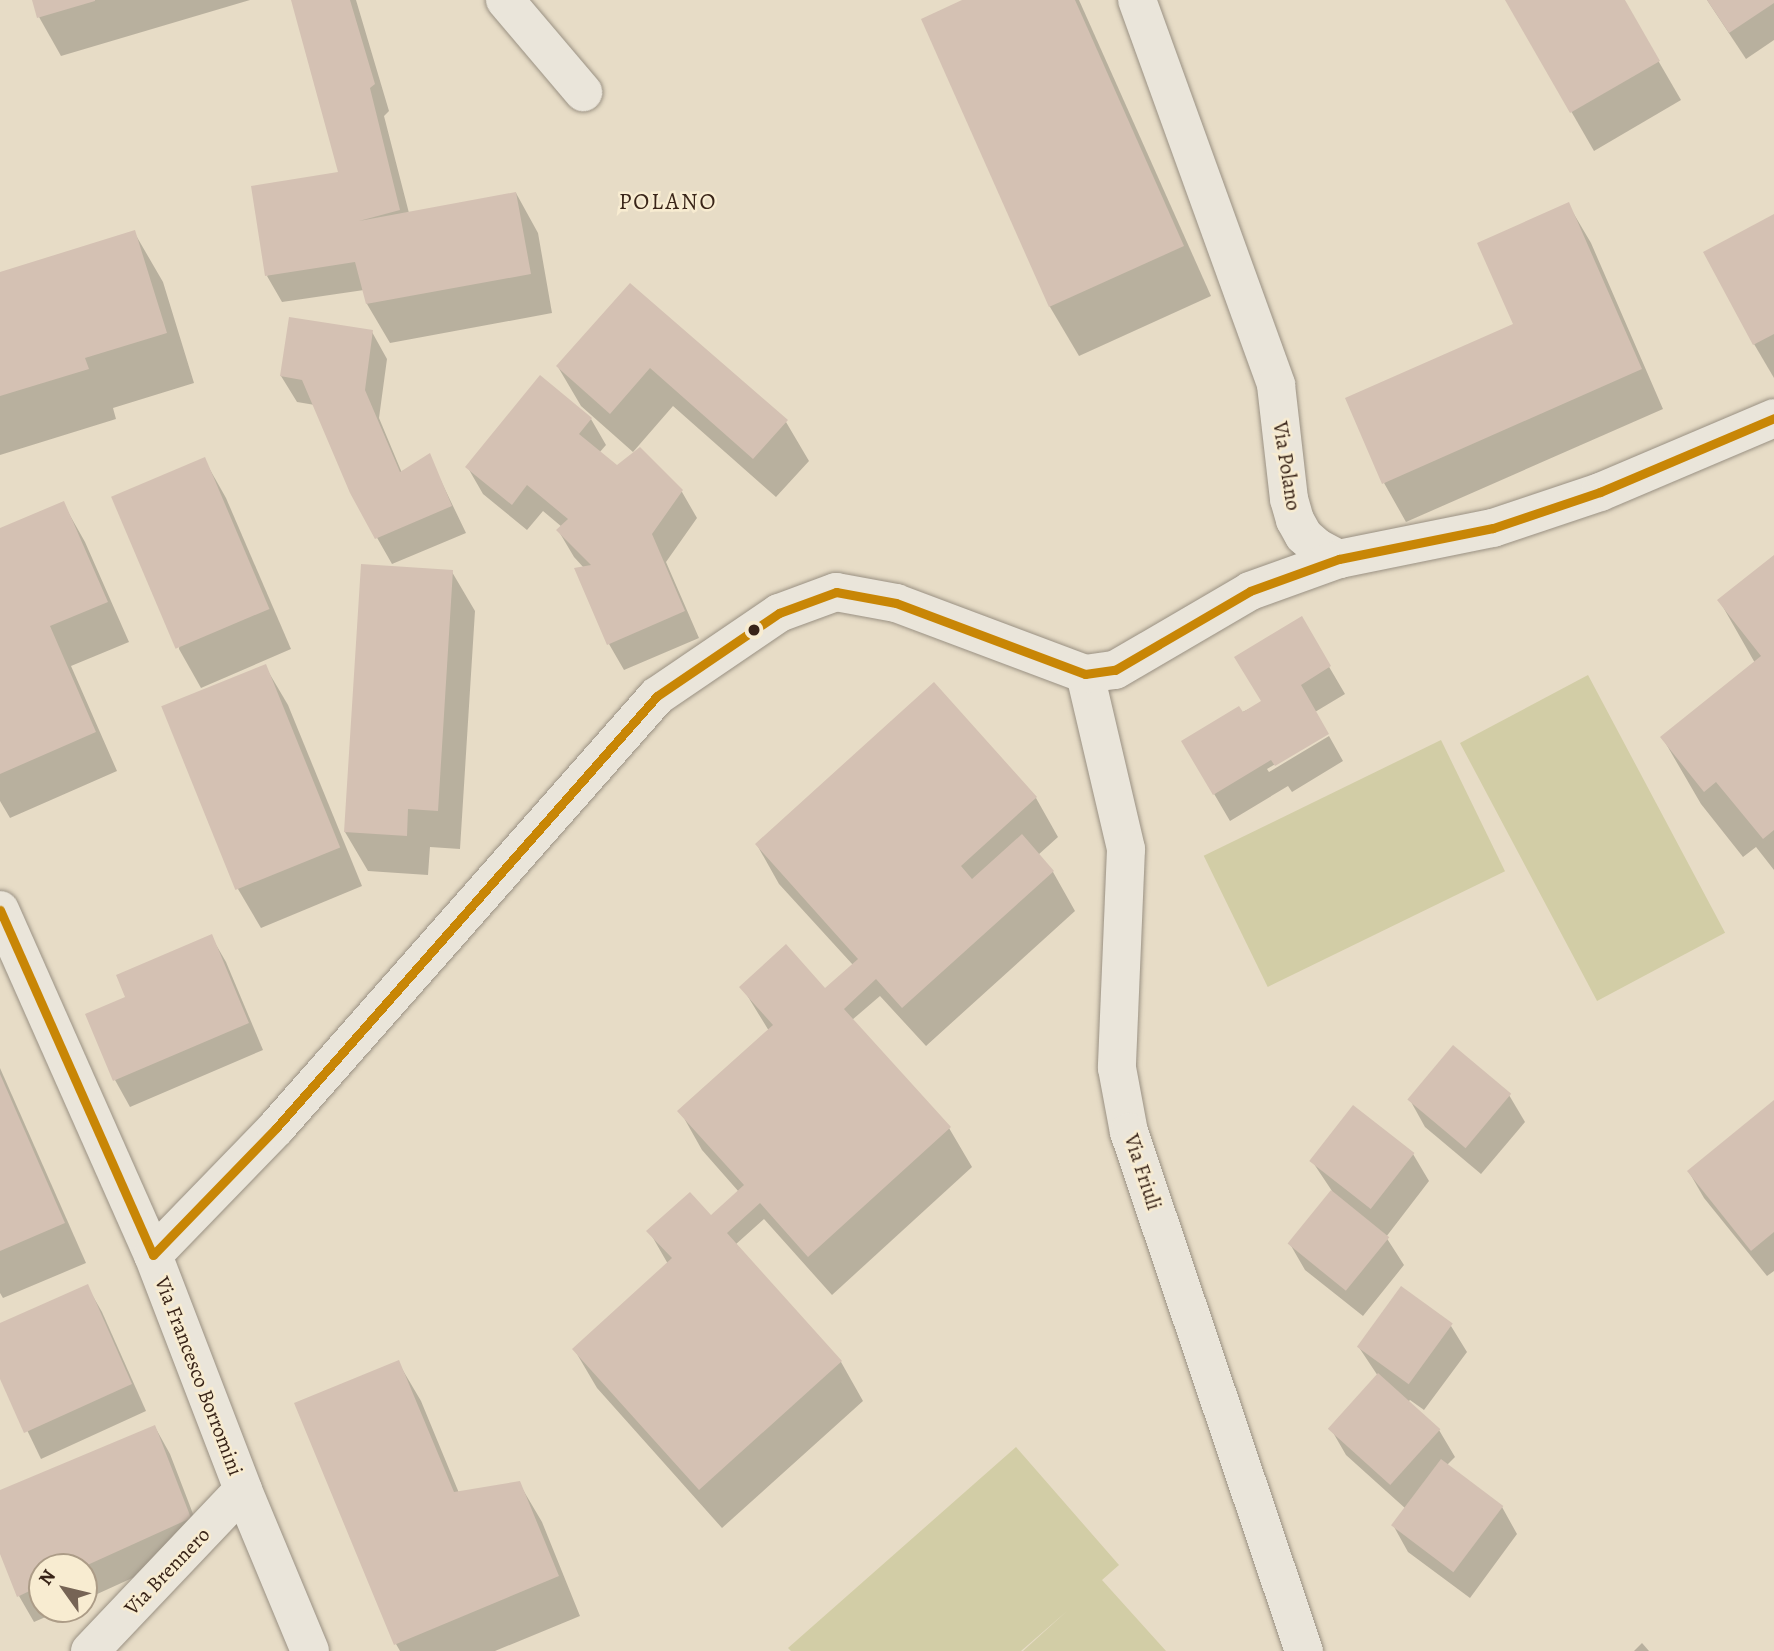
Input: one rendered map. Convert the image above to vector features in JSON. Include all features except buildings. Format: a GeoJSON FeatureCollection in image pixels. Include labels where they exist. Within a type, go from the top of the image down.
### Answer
{"type":"FeatureCollection","features":[{"type":"Feature","properties":{"kind":"street"},"geometry":{"type":"LineString","coordinates":[[505,0],[583,92]]}},
{"type":"Feature","properties":{"kind":"street","name":"Via Polano"},"geometry":{"type":"LineString","coordinates":[[1138,0],[1276,385],[1289,499],[1295,520],[1304,536],[1318,548],[1339,559]]}},
{"type":"Feature","properties":{"kind":"street"},"geometry":{"type":"LineString","coordinates":[[153,1255],[276,1128],[657,696],[779,613],[836,592],[896,603],[1085,674],[1115,670],[1250,591],[1339,559],[1493,528],[1600,492],[1774,418]]}},
{"type":"Feature","properties":{"kind":"street","name":"Via Friuli"},"geometry":{"type":"LineString","coordinates":[[1085,674],[1126,849],[1117,1068],[1129,1132],[1304,1651]]}},
{"type":"Feature","properties":{"kind":"street","name":"Via Francesco Borromini"},"geometry":{"type":"LineString","coordinates":[[0,910],[153,1255],[243,1490],[310,1651]]}},
{"type":"Feature","properties":{"kind":"street","name":"Via Brennero"},"geometry":{"type":"LineString","coordinates":[[90,1651],[243,1490]]}},
{"type":"Feature","properties":{"kind":"shaded area"},"geometry":{"type":"Polygon","coordinates":[[[1588,675],[1725,933],[1597,1001],[1460,743],[1588,675]]]}},
{"type":"Feature","properties":{"kind":"shaded area"},"geometry":{"type":"Polygon","coordinates":[[[1441,740],[1505,871],[1268,987],[1204,856],[1441,740]]]}},
{"type":"Feature","properties":{"kind":"shaded area"},"geometry":{"type":"Polygon","coordinates":[[[1016,1447],[1119,1565],[1102,1580],[1166,1651],[1023,1651],[1067,1611],[1021,1651],[791,1651],[788,1648],[1016,1447]]]}},
{"type":"Feature","properties":{"kind":"transit line"},"geometry":{"type":"LineString","coordinates":[[0,910],[153,1255],[276,1128],[657,696],[779,613],[836,592],[896,603],[1085,674],[1115,670],[1250,591],[1339,559],[1493,528],[1600,492],[1774,418]]}},
{"type":"Feature","properties":{"kind":"district","name":"POLANO"},"geometry":{"type":"Point","coordinates":[668,202]}}]}
